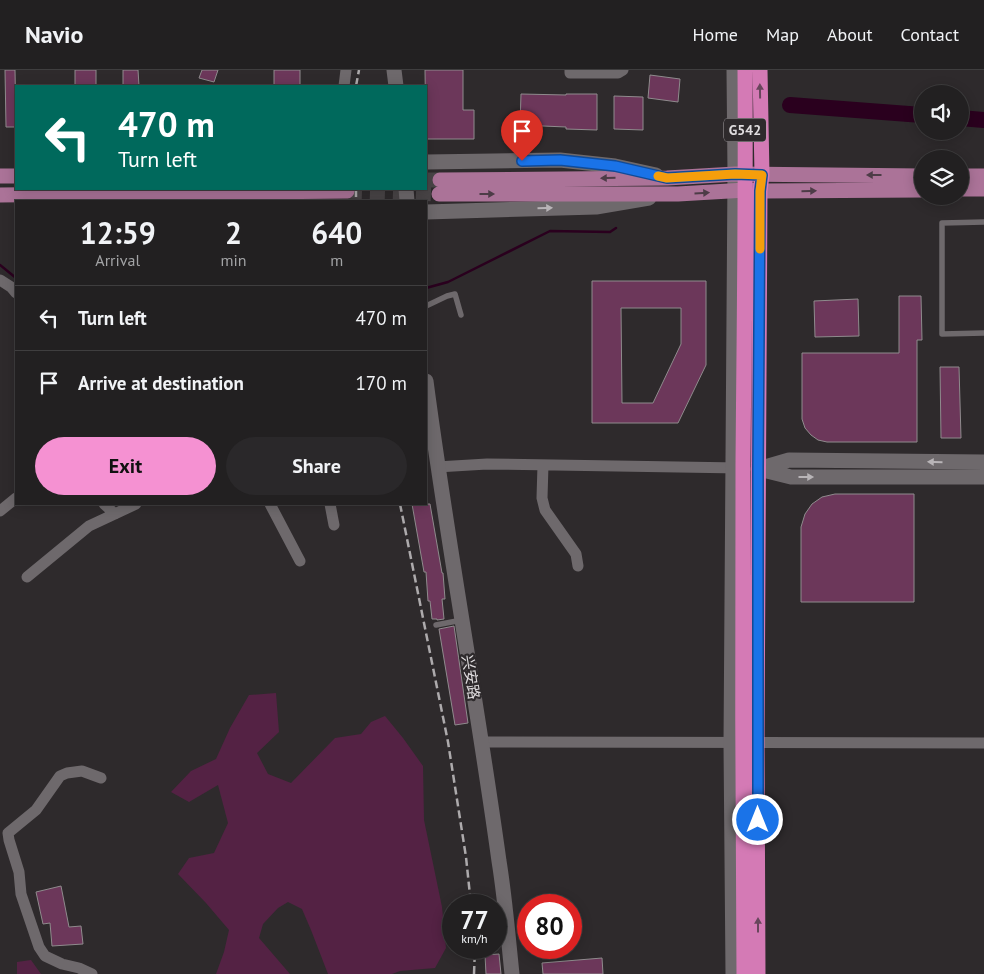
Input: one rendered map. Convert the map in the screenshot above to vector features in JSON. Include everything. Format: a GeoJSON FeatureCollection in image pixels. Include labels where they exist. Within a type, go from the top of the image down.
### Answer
{"type":"FeatureCollection","features":[{"type":"Feature","properties":{"kind":"highway","name":"G542"},"geometry":{"type":"LineString","coordinates":[[744,974],[747,191],[741,175],[745,70]]}},
{"type":"Feature","properties":{"kind":"highway","name":"G542"},"geometry":{"type":"LineString","coordinates":[[747,191],[762,175],[760,70]]}},
{"type":"Feature","properties":{"kind":"highway","name":"G542"},"geometry":{"type":"LineString","coordinates":[[744,743],[758,974]]}},
{"type":"Feature","properties":{"kind":"main road"},"geometry":{"type":"LineString","coordinates":[[914,176],[741,175],[439,187],[678,194],[747,191],[914,190]]}},
{"type":"Feature","properties":{"kind":"main road"},"geometry":{"type":"LineString","coordinates":[[0,176],[15,176]]}},
{"type":"Feature","properties":{"kind":"main road"},"geometry":{"type":"LineString","coordinates":[[969,176],[984,176]]}},
{"type":"Feature","properties":{"kind":"main road"},"geometry":{"type":"LineString","coordinates":[[969,189],[984,189]]}},
{"type":"Feature","properties":{"kind":"main road"},"geometry":{"type":"LineString","coordinates":[[0,196],[33,198],[342,194]]}},
{"type":"Feature","properties":{"kind":"street"},"geometry":{"type":"LineString","coordinates":[[344,85],[346,70]]}},
{"type":"Feature","properties":{"kind":"street"},"geometry":{"type":"LineString","coordinates":[[394,70],[396,85]]}},
{"type":"Feature","properties":{"kind":"street"},"geometry":{"type":"LineString","coordinates":[[570,70],[570,73],[618,73],[622,70]]}},
{"type":"Feature","properties":{"kind":"street"},"geometry":{"type":"LineString","coordinates":[[734,70],[741,175]]}},
{"type":"Feature","properties":{"kind":"street"},"geometry":{"type":"LineString","coordinates":[[427,162],[560,160],[615,166],[667,178]]}},
{"type":"Feature","properties":{"kind":"street"},"geometry":{"type":"LineString","coordinates":[[427,212],[596,207],[678,194]]}},
{"type":"Feature","properties":{"kind":"street"},"geometry":{"type":"LineString","coordinates":[[0,280],[15,292]]}},
{"type":"Feature","properties":{"kind":"street","name":"兴安路"},"geometry":{"type":"LineString","coordinates":[[427,389],[437,467],[500,863],[512,974]]}},
{"type":"Feature","properties":{"kind":"street"},"geometry":{"type":"LineString","coordinates":[[745,468],[789,460],[984,462]]}},
{"type":"Feature","properties":{"kind":"street"},"geometry":{"type":"LineString","coordinates":[[437,467],[487,464],[745,468],[791,477],[984,477]]}},
{"type":"Feature","properties":{"kind":"street"},"geometry":{"type":"LineString","coordinates":[[543,465],[542,498],[546,510],[576,554],[578,566]]}},
{"type":"Feature","properties":{"kind":"street"},"geometry":{"type":"LineString","coordinates":[[0,511],[15,499]]}},
{"type":"Feature","properties":{"kind":"street"},"geometry":{"type":"LineString","coordinates":[[105,505],[115,514]]}},
{"type":"Feature","properties":{"kind":"street"},"geometry":{"type":"LineString","coordinates":[[27,577],[89,526],[134,505]]}},
{"type":"Feature","properties":{"kind":"street"},"geometry":{"type":"LineString","coordinates":[[271,505],[300,560]]}},
{"type":"Feature","properties":{"kind":"street"},"geometry":{"type":"LineString","coordinates":[[330,505],[334,525]]}},
{"type":"Feature","properties":{"kind":"street"},"geometry":{"type":"LineString","coordinates":[[482,742],[984,743]]}},
{"type":"Feature","properties":{"kind":"street"},"geometry":{"type":"LineString","coordinates":[[733,974],[744,743]]}},
{"type":"Feature","properties":{"kind":"street"},"geometry":{"type":"LineString","coordinates":[[92,974],[45,956],[39,947],[21,894],[19,872],[8,833],[36,810],[60,776],[82,771],[101,778]]}},
{"type":"Feature","properties":{"kind":"lane"},"geometry":{"type":"LineString","coordinates":[[984,222],[942,223],[942,334],[984,332]]}},
{"type":"Feature","properties":{"kind":"lane"},"geometry":{"type":"LineString","coordinates":[[427,306],[455,294],[460,315]]}},
{"type":"Feature","properties":{"kind":"lane"},"geometry":{"type":"LineString","coordinates":[[436,625],[462,620]]}},
{"type":"Feature","properties":{"kind":"shaded area"},"geometry":{"type":"Polygon","coordinates":[[[276,693],[279,732],[257,753],[268,774],[291,783],[335,738],[361,734],[371,722],[385,716],[423,766],[424,820],[442,907],[442,955],[435,968],[400,971],[392,974],[328,974],[302,909],[288,902],[278,908],[263,924],[259,938],[290,974],[216,974],[229,930],[178,874],[189,858],[214,853],[228,823],[218,785],[189,802],[171,792],[191,771],[216,759],[230,728],[249,695],[276,693]]]}},
{"type":"Feature","properties":{"kind":"shaded area"},"geometry":{"type":"Polygon","coordinates":[[[31,960],[41,974],[17,974],[17,962],[31,960]]]}},
{"type":"Feature","properties":{"kind":"building"},"geometry":{"type":"Polygon","coordinates":[[[5,70],[15,70],[15,127],[6,127],[5,70]]]}},
{"type":"Feature","properties":{"kind":"building"},"geometry":{"type":"Polygon","coordinates":[[[75,70],[96,70],[96,85],[75,85],[75,70]]]}},
{"type":"Feature","properties":{"kind":"building"},"geometry":{"type":"Polygon","coordinates":[[[123,70],[138,70],[139,85],[123,85],[123,70]]]}},
{"type":"Feature","properties":{"kind":"building"},"geometry":{"type":"Polygon","coordinates":[[[202,70],[218,70],[214,82],[199,78],[202,70]]]}},
{"type":"Feature","properties":{"kind":"building"},"geometry":{"type":"Polygon","coordinates":[[[274,70],[300,70],[300,85],[274,85],[274,70]]]}},
{"type":"Feature","properties":{"kind":"building"},"geometry":{"type":"Polygon","coordinates":[[[425,70],[463,70],[463,110],[474,110],[474,139],[427,139],[427,85],[425,85],[425,70]]]}},
{"type":"Feature","properties":{"kind":"building"},"geometry":{"type":"Polygon","coordinates":[[[650,75],[680,79],[678,102],[648,98],[650,75]]]}},
{"type":"Feature","properties":{"kind":"building"},"geometry":{"type":"Polygon","coordinates":[[[521,94],[597,94],[597,130],[520,125],[521,94]]]}},
{"type":"Feature","properties":{"kind":"building"},"geometry":{"type":"Polygon","coordinates":[[[614,96],[643,97],[643,130],[614,129],[614,96]]]}},
{"type":"Feature","properties":{"kind":"building"},"geometry":{"type":"Polygon","coordinates":[[[592,281],[706,281],[706,365],[678,423],[592,423],[592,281]],[[621,308],[622,403],[653,403],[681,344],[681,308],[621,308]]]}},
{"type":"Feature","properties":{"kind":"building"},"geometry":{"type":"Polygon","coordinates":[[[899,296],[921,296],[922,340],[917,340],[917,442],[827,442],[818,440],[805,428],[802,419],[802,353],[899,353],[899,296]]]}},
{"type":"Feature","properties":{"kind":"building"},"geometry":{"type":"Polygon","coordinates":[[[858,299],[859,336],[815,337],[814,301],[858,299]]]}},
{"type":"Feature","properties":{"kind":"building"},"geometry":{"type":"Polygon","coordinates":[[[940,367],[959,367],[961,438],[941,438],[940,367]]]}},
{"type":"Feature","properties":{"kind":"building"},"geometry":{"type":"Polygon","coordinates":[[[835,494],[914,494],[914,602],[801,602],[801,527],[805,514],[812,504],[822,497],[835,494]]]}},
{"type":"Feature","properties":{"kind":"building"},"geometry":{"type":"Polygon","coordinates":[[[430,504],[443,573],[445,599],[442,599],[444,619],[432,619],[430,601],[428,601],[426,572],[424,572],[412,505],[430,504]]]}},
{"type":"Feature","properties":{"kind":"building"},"geometry":{"type":"Polygon","coordinates":[[[454,626],[468,723],[455,725],[439,629],[454,626]]]}},
{"type":"Feature","properties":{"kind":"building"},"geometry":{"type":"Polygon","coordinates":[[[61,886],[69,927],[81,926],[83,944],[52,946],[50,923],[43,924],[36,892],[61,886]]]}},
{"type":"Feature","properties":{"kind":"building"},"geometry":{"type":"Polygon","coordinates":[[[602,958],[603,974],[543,974],[542,963],[602,958]]]}},
{"type":"Feature","properties":{"kind":"building"},"geometry":{"type":"Polygon","coordinates":[[[485,959],[500,959],[501,974],[486,974],[485,959]]]}},
{"type":"Feature","properties":{"kind":"waterway"},"geometry":{"type":"LineString","coordinates":[[790,105],[914,114]]}},
{"type":"Feature","properties":{"kind":"waterway"},"geometry":{"type":"LineString","coordinates":[[969,119],[984,120]]}},
{"type":"Feature","properties":{"kind":"waterway"},"geometry":{"type":"LineString","coordinates":[[427,288],[448,282],[550,231],[610,232],[616,228]]}},
{"type":"Feature","properties":{"kind":"waterway"},"geometry":{"type":"LineString","coordinates":[[0,265],[15,277]]}},
{"type":"Feature","properties":{"kind":"tunnel"},"geometry":{"type":"LineString","coordinates":[[427,180],[440,180]]}},
{"type":"Feature","properties":{"kind":"tunnel"},"geometry":{"type":"LineString","coordinates":[[347,191],[439,194]]}},
{"type":"Feature","properties":{"kind":"railway"},"geometry":{"type":"LineString","coordinates":[[356,85],[359,70]]}},
{"type":"Feature","properties":{"kind":"railway"},"geometry":{"type":"LineString","coordinates":[[356,190],[356,200]]}},
{"type":"Feature","properties":{"kind":"railway"},"geometry":{"type":"LineString","coordinates":[[400,505],[448,742],[470,894]]}},
{"type":"Feature","properties":{"kind":"railway"},"geometry":{"type":"LineString","coordinates":[[474,974],[475,959]]}},
{"type":"Feature","properties":{"kind":"slow traffic"},"geometry":{"type":"LineString","coordinates":[[658,176],[667,178],[735,174],[762,175],[760,191],[760,249]]}},
{"type":"Feature","properties":{"kind":"route"},"geometry":{"type":"LineString","coordinates":[[522,161],[560,160],[615,166],[667,178],[735,174],[762,175],[760,191],[758,469],[758,820]]}}]}
